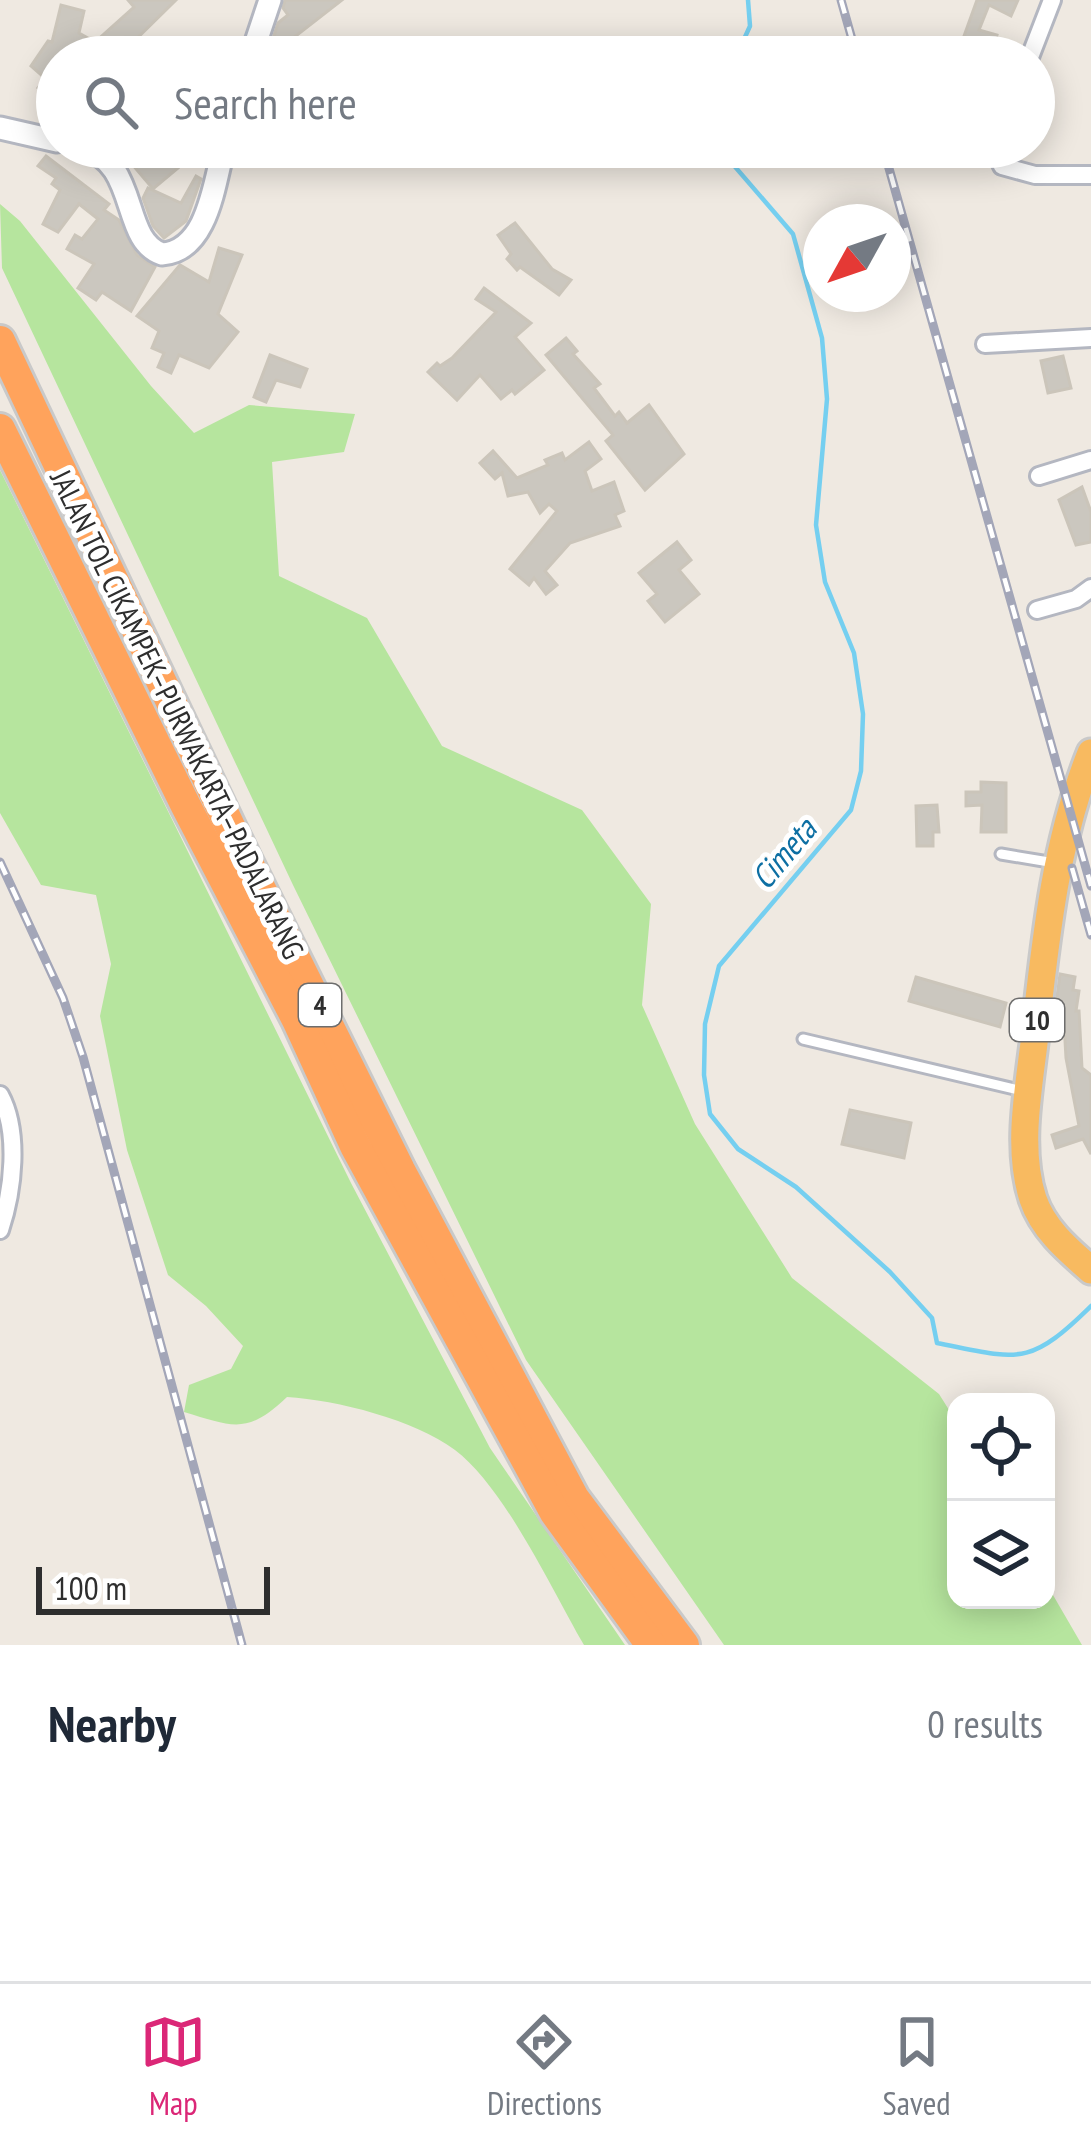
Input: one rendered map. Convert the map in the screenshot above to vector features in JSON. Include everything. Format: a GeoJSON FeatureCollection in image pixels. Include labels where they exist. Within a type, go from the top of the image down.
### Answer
{"type":"FeatureCollection","features":[{"type":"Feature","properties":{"kind":"highway","name":"JALAN TOL CIKAMPEK–PURWAKARTA–PADALARANG"},"geometry":{"type":"LineString","coordinates":[[0,341],[235,837],[400,1170],[574,1498],[684,1645]]}},
{"type":"Feature","properties":{"kind":"highway","name":"JALAN TOL CIKAMPEK–PURWAKARTA–PADALARANG"},"geometry":{"type":"LineString","coordinates":[[0,429],[297,1020],[355,1146],[555,1513],[651,1645]]}},
{"type":"Feature","properties":{"kind":"highway","name":"10"},"geometry":{"type":"LineString","coordinates":[[1091,753],[1058,864],[1025,1145],[1034,1205],[1059,1242],[1091,1269]]}},
{"type":"Feature","properties":{"kind":"street"},"geometry":{"type":"LineString","coordinates":[[258,36],[271,0]]}},
{"type":"Feature","properties":{"kind":"street"},"geometry":{"type":"LineString","coordinates":[[1038,36],[1052,0]]}},
{"type":"Feature","properties":{"kind":"street"},"geometry":{"type":"LineString","coordinates":[[113,168],[148,245],[153,251],[170,254],[192,241],[218,168]]}},
{"type":"Feature","properties":{"kind":"street"},"geometry":{"type":"LineString","coordinates":[[1009,168],[1035,175],[1091,175]]}},
{"type":"Feature","properties":{"kind":"street"},"geometry":{"type":"LineString","coordinates":[[985,344],[1091,338]]}},
{"type":"Feature","properties":{"kind":"street"},"geometry":{"type":"LineString","coordinates":[[1039,476],[1091,460]]}},
{"type":"Feature","properties":{"kind":"street"},"geometry":{"type":"LineString","coordinates":[[1037,610],[1076,599],[1091,588]]}},
{"type":"Feature","properties":{"kind":"street"},"geometry":{"type":"LineString","coordinates":[[0,1095],[11,1136],[10,1185],[0,1230]]}},
{"type":"Feature","properties":{"kind":"lane"},"geometry":{"type":"LineString","coordinates":[[1001,854],[1058,864]]}},
{"type":"Feature","properties":{"kind":"lane"},"geometry":{"type":"LineString","coordinates":[[803,1039],[1029,1092]]}},
{"type":"Feature","properties":{"kind":"green space"},"geometry":{"type":"Polygon","coordinates":[[[0,204],[20,221],[194,433],[249,405],[355,414],[344,452],[272,462],[279,576],[367,618],[442,746],[582,810],[651,904],[642,1005],[695,1124],[792,1278],[939,1394],[947,1407],[947,1609],[1055,1609],[1055,1598],[1082,1645],[724,1645],[526,1360],[293,885],[2,268],[0,204]]]}},
{"type":"Feature","properties":{"kind":"green space"},"geometry":{"type":"Polygon","coordinates":[[[0,470],[351,1183],[490,1448],[625,1645],[584,1645],[492,1489],[474,1467],[438,1439],[375,1413],[307,1399],[287,1397],[261,1417],[239,1424],[184,1412],[189,1385],[231,1369],[243,1346],[206,1306],[168,1275],[127,1150],[100,1016],[111,964],[96,895],[41,885],[0,813],[0,470]]]}},
{"type":"Feature","properties":{"kind":"building"},"geometry":{"type":"Polygon","coordinates":[[[128,0],[176,0],[139,36],[102,36],[134,7],[128,0]]]}},
{"type":"Feature","properties":{"kind":"building"},"geometry":{"type":"Polygon","coordinates":[[[285,0],[342,0],[296,36],[274,36],[278,23],[288,15],[285,0]]]}},
{"type":"Feature","properties":{"kind":"building"},"geometry":{"type":"Polygon","coordinates":[[[977,0],[1018,0],[1011,16],[989,5],[979,30],[997,36],[964,36],[977,0]]]}},
{"type":"Feature","properties":{"kind":"building"},"geometry":{"type":"Polygon","coordinates":[[[61,5],[84,11],[79,33],[84,36],[53,36],[61,5]]]}},
{"type":"Feature","properties":{"kind":"building"},"geometry":{"type":"Polygon","coordinates":[[[41,168],[62,168],[109,204],[104,210],[119,220],[137,255],[155,267],[131,311],[102,292],[96,300],[78,288],[94,264],[67,249],[75,235],[82,239],[98,219],[79,204],[58,232],[43,224],[60,190],[52,184],[56,178],[41,168]]]}},
{"type":"Feature","properties":{"kind":"building"},"geometry":{"type":"Polygon","coordinates":[[[135,168],[178,168],[153,189],[135,168]]]}},
{"type":"Feature","properties":{"kind":"building"},"geometry":{"type":"Polygon","coordinates":[[[196,176],[201,179],[186,221],[164,238],[153,226],[143,198],[148,188],[181,203],[196,176]]]}},
{"type":"Feature","properties":{"kind":"building"},"geometry":{"type":"Polygon","coordinates":[[[515,223],[552,269],[571,280],[559,295],[507,259],[511,254],[498,235],[515,223]]]}},
{"type":"Feature","properties":{"kind":"building"},"geometry":{"type":"Polygon","coordinates":[[[219,248],[242,255],[218,314],[238,332],[209,368],[179,355],[171,373],[158,367],[164,353],[152,348],[159,331],[137,316],[180,265],[209,282],[219,248]]]}},
{"type":"Feature","properties":{"kind":"building"},"geometry":{"type":"Polygon","coordinates":[[[484,288],[531,323],[515,337],[544,370],[515,394],[512,390],[501,399],[480,375],[457,400],[428,372],[452,358],[496,312],[476,299],[484,288]]]}},
{"type":"Feature","properties":{"kind":"building"},"geometry":{"type":"Polygon","coordinates":[[[566,338],[577,351],[573,354],[600,384],[594,388],[615,416],[619,412],[627,423],[649,405],[684,454],[645,490],[606,441],[613,435],[546,355],[566,338]]]}},
{"type":"Feature","properties":{"kind":"building"},"geometry":{"type":"Polygon","coordinates":[[[270,355],[307,369],[300,387],[276,380],[266,402],[254,397],[270,355]]]}},
{"type":"Feature","properties":{"kind":"building"},"geometry":{"type":"Polygon","coordinates":[[[1063,356],[1071,388],[1048,393],[1041,361],[1063,356]]]}},
{"type":"Feature","properties":{"kind":"building"},"geometry":{"type":"Polygon","coordinates":[[[589,442],[601,459],[585,471],[592,491],[614,482],[624,511],[615,515],[620,526],[570,543],[545,571],[557,585],[546,594],[534,578],[529,585],[510,569],[557,511],[549,504],[540,513],[528,492],[508,496],[502,473],[495,479],[480,463],[493,451],[517,478],[548,465],[545,460],[562,453],[565,460],[589,442]]]}},
{"type":"Feature","properties":{"kind":"building"},"geometry":{"type":"Polygon","coordinates":[[[1082,487],[1091,512],[1091,542],[1076,545],[1059,500],[1082,487]]]}},
{"type":"Feature","properties":{"kind":"building"},"geometry":{"type":"Polygon","coordinates":[[[677,542],[691,560],[679,570],[699,594],[665,622],[648,601],[657,594],[639,573],[677,542]]]}},
{"type":"Feature","properties":{"kind":"building"},"geometry":{"type":"Polygon","coordinates":[[[981,782],[1006,783],[1006,832],[981,832],[982,805],[966,806],[966,792],[981,792],[981,782]]]}},
{"type":"Feature","properties":{"kind":"building"},"geometry":{"type":"Polygon","coordinates":[[[937,805],[939,832],[933,832],[933,846],[917,846],[916,806],[937,805]]]}},
{"type":"Feature","properties":{"kind":"building"},"geometry":{"type":"Polygon","coordinates":[[[1060,974],[1075,977],[1073,990],[1079,991],[1076,1011],[1082,1068],[1091,1075],[1091,1154],[1083,1139],[1056,1148],[1052,1135],[1079,1126],[1066,1058],[1063,1005],[1056,1004],[1060,974]]]}},
{"type":"Feature","properties":{"kind":"building"},"geometry":{"type":"Polygon","coordinates":[[[916,977],[1006,1003],[1000,1027],[909,1001],[916,977]]]}},
{"type":"Feature","properties":{"kind":"building"},"geometry":{"type":"Polygon","coordinates":[[[850,1110],[911,1123],[904,1158],[842,1144],[850,1110]]]}},
{"type":"Feature","properties":{"kind":"waterway","name":"Cimeta"},"geometry":{"type":"LineString","coordinates":[[745,36],[750,26],[748,0]]}},
{"type":"Feature","properties":{"kind":"waterway","name":"Cimeta"},"geometry":{"type":"LineString","coordinates":[[736,168],[793,234],[822,338],[827,399],[816,525],[825,582],[854,653],[863,714],[861,771],[851,810],[719,966],[705,1024],[704,1075],[710,1114],[738,1149],[796,1187],[890,1272],[932,1318],[937,1343],[1021,1354],[1052,1340],[1091,1306]]}},
{"type":"Feature","properties":{"kind":"railway"},"geometry":{"type":"LineString","coordinates":[[841,0],[851,36]]}},
{"type":"Feature","properties":{"kind":"railway"},"geometry":{"type":"LineString","coordinates":[[889,168],[1091,886]]}},
{"type":"Feature","properties":{"kind":"railway"},"geometry":{"type":"LineString","coordinates":[[0,862],[63,998],[83,1057],[242,1645]]}},
{"type":"Feature","properties":{"kind":"railway"},"geometry":{"type":"LineString","coordinates":[[1072,868],[1091,935]]}}]}
